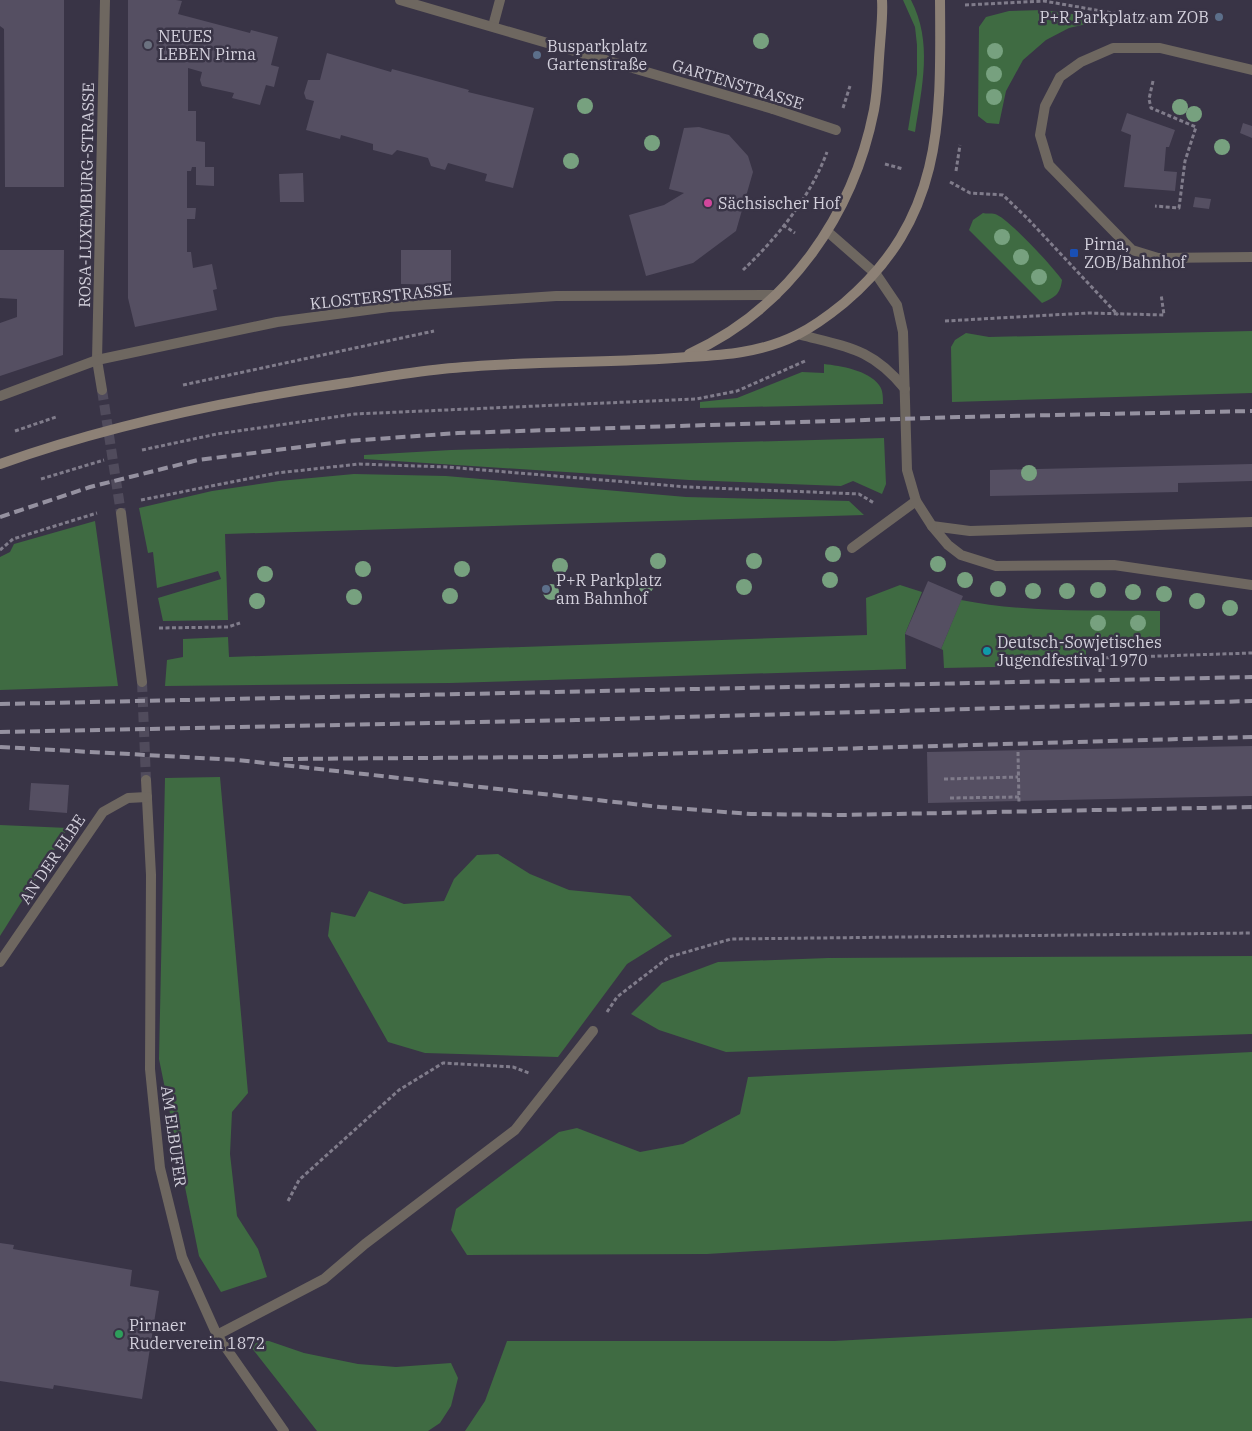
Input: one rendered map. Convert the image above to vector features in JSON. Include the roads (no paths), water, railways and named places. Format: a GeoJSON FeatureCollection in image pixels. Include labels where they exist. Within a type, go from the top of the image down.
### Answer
{"type":"FeatureCollection","features":[{"type":"Feature","properties":{"kind":"main road"},"geometry":{"type":"LineString","coordinates":[[681,358],[715,342],[749,319],[801,270],[828,232],[843,201],[867,139],[877,90],[882,0]]}},
{"type":"Feature","properties":{"kind":"main road"},"geometry":{"type":"LineString","coordinates":[[0,464],[81,438],[188,410],[311,388],[440,369],[505,364],[628,362],[741,353],[766,348],[801,335],[823,320],[876,274],[906,228],[927,176],[932,157],[941,83],[940,3]]}},
{"type":"Feature","properties":{"kind":"street","name":"ROSA-LUXEMBURG-STRASSE"},"geometry":{"type":"LineString","coordinates":[[102,390],[97,360],[105,0]]}},
{"type":"Feature","properties":{"kind":"street","name":"GARTENSTRASSE"},"geometry":{"type":"LineString","coordinates":[[400,0],[773,109],[836,130]]}},
{"type":"Feature","properties":{"kind":"street"},"geometry":{"type":"LineString","coordinates":[[493,26],[500,0]]}},
{"type":"Feature","properties":{"kind":"street"},"geometry":{"type":"LineString","coordinates":[[1252,70],[1160,48],[1113,48],[1081,62],[1060,77],[1045,106],[1040,135],[1049,164],[1132,250],[1158,258],[1252,257]]}},
{"type":"Feature","properties":{"kind":"street"},"geometry":{"type":"LineString","coordinates":[[828,232],[876,274],[897,304],[903,332],[907,470],[916,501],[948,546],[961,555],[996,566],[1114,565],[1252,585]]}},
{"type":"Feature","properties":{"kind":"street","name":"KLOSTERSTRASSE"},"geometry":{"type":"LineString","coordinates":[[0,396],[97,360],[277,322],[389,307],[556,296],[776,295]]}},
{"type":"Feature","properties":{"kind":"street"},"geometry":{"type":"LineString","coordinates":[[801,335],[859,350],[882,365],[905,389]]}},
{"type":"Feature","properties":{"kind":"street"},"geometry":{"type":"LineString","coordinates":[[852,548],[916,501]]}},
{"type":"Feature","properties":{"kind":"street"},"geometry":{"type":"LineString","coordinates":[[121,513],[142,682]]}},
{"type":"Feature","properties":{"kind":"street"},"geometry":{"type":"LineString","coordinates":[[932,526],[978,531],[1252,522]]}},
{"type":"Feature","properties":{"kind":"street"},"geometry":{"type":"LineString","coordinates":[[146,780],[147,797]]}},
{"type":"Feature","properties":{"kind":"street","name":"AM ELBUFER"},"geometry":{"type":"LineString","coordinates":[[147,797],[151,875],[150,1069],[160,1168],[182,1257],[217,1335],[284,1431]]}},
{"type":"Feature","properties":{"kind":"street","name":"AN DER ELBE"},"geometry":{"type":"LineString","coordinates":[[0,962],[102,812],[128,798],[147,797]]}},
{"type":"Feature","properties":{"kind":"street"},"geometry":{"type":"LineString","coordinates":[[217,1335],[324,1280],[365,1244],[515,1130],[593,1031]]}},
{"type":"Feature","properties":{"kind":"tunnel"},"geometry":{"type":"LineString","coordinates":[[102,390],[121,513]]}},
{"type":"Feature","properties":{"kind":"tunnel"},"geometry":{"type":"LineString","coordinates":[[142,682],[146,780]]}},
{"type":"Feature","properties":{"kind":"railway"},"geometry":{"type":"LineString","coordinates":[[0,517],[90,487],[198,460],[348,441],[458,433],[959,417],[1252,411]]}},
{"type":"Feature","properties":{"kind":"railway"},"geometry":{"type":"LineString","coordinates":[[0,704],[1252,677]]}},
{"type":"Feature","properties":{"kind":"railway"},"geometry":{"type":"LineString","coordinates":[[0,732],[576,720],[1252,701]]}},
{"type":"Feature","properties":{"kind":"railway"},"geometry":{"type":"LineString","coordinates":[[283,759],[552,757],[1252,737]]}},
{"type":"Feature","properties":{"kind":"railway"},"geometry":{"type":"LineString","coordinates":[[0,747],[238,760],[660,807],[751,814],[841,815],[1252,807]]}},
{"type":"Feature","properties":{"kind":"place","name":"P+R Parkplatz am ZOB"},"geometry":{"type":"Point","coordinates":[1219,17]}},
{"type":"Feature","properties":{"kind":"place","name":"NEUES LEBEN Pirna"},"geometry":{"type":"Point","coordinates":[148,45]}},
{"type":"Feature","properties":{"kind":"place","name":"Busparkplatz Gartenstraße"},"geometry":{"type":"Point","coordinates":[537,55]}},
{"type":"Feature","properties":{"kind":"place","name":"Sächsischer Hof"},"geometry":{"type":"Point","coordinates":[708,203]}},
{"type":"Feature","properties":{"kind":"place","name":"Pirna, ZOB/Bahnhof"},"geometry":{"type":"Point","coordinates":[1074,253]}},
{"type":"Feature","properties":{"kind":"place","name":"P+R Parkplatz am Bahnhof"},"geometry":{"type":"Point","coordinates":[546,589]}},
{"type":"Feature","properties":{"kind":"place","name":"Deutsch-Sowjetisches Jugendfestival 1970"},"geometry":{"type":"Point","coordinates":[987,651]}},
{"type":"Feature","properties":{"kind":"place","name":"Pirnaer Ruderverein 1872"},"geometry":{"type":"Point","coordinates":[119,1334]}}]}
